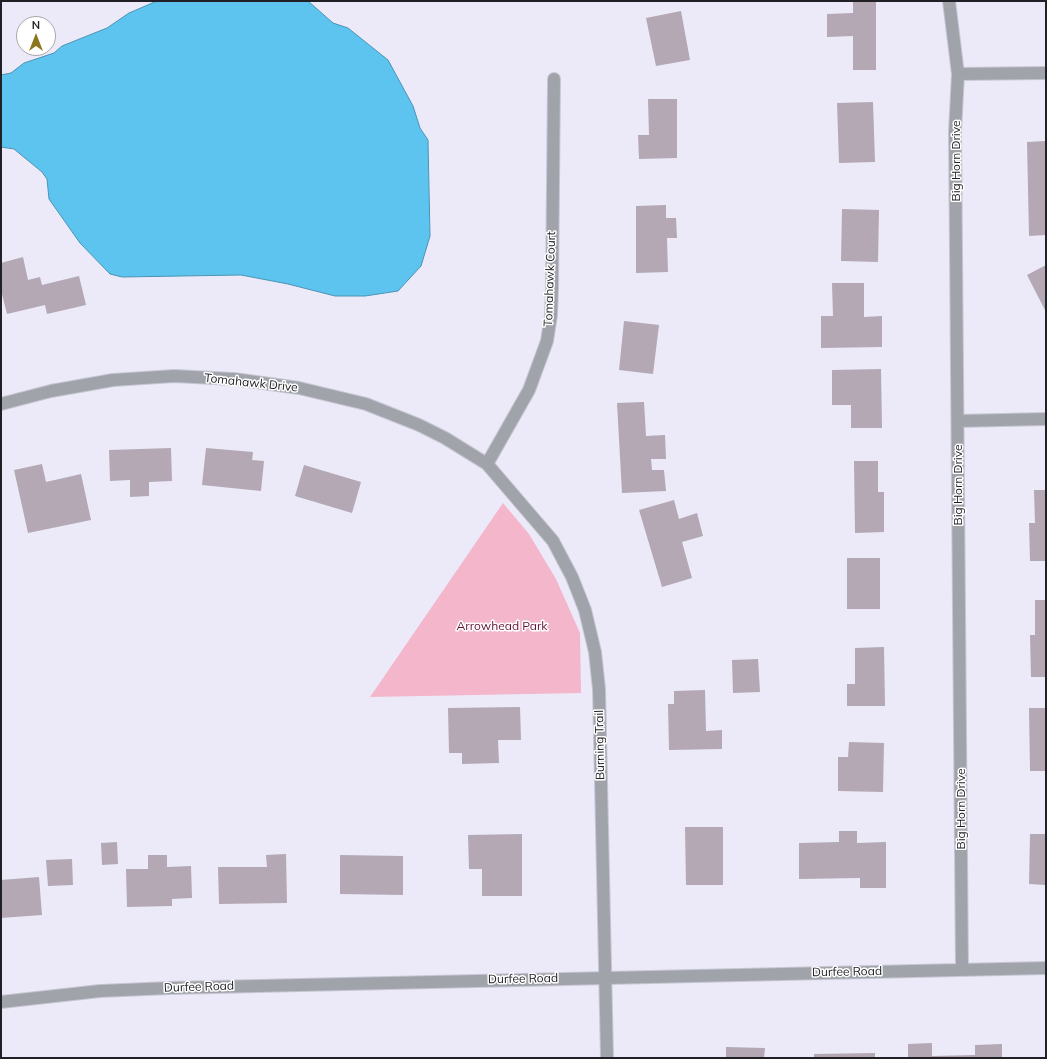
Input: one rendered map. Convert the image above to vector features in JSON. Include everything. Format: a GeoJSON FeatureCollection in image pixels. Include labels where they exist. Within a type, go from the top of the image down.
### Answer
{"type":"FeatureCollection","features":[{"type":"Feature","properties":{"kind":"street","name":"Big Horn Drive"},"geometry":{"type":"LineString","coordinates":[[949,1],[958,74],[955,131],[962,970]]}},
{"type":"Feature","properties":{"kind":"street"},"geometry":{"type":"LineString","coordinates":[[958,74],[1046,73]]}},
{"type":"Feature","properties":{"kind":"street","name":"Tomahawk Court"},"geometry":{"type":"LineString","coordinates":[[487,464],[529,390],[547,341],[551,315],[552,289],[554,79]]}},
{"type":"Feature","properties":{"kind":"street","name":"Tomahawk Drive"},"geometry":{"type":"LineString","coordinates":[[1,404],[51,391],[113,380],[174,376],[234,378],[299,388],[366,404],[419,425],[446,438],[487,464]]}},
{"type":"Feature","properties":{"kind":"street"},"geometry":{"type":"LineString","coordinates":[[958,421],[1046,419]]}},
{"type":"Feature","properties":{"kind":"street","name":"Burning Trail"},"geometry":{"type":"LineString","coordinates":[[487,464],[553,541],[572,577],[582,603],[595,652],[599,689],[607,1058]]}},
{"type":"Feature","properties":{"kind":"street","name":"Durfee Road"},"geometry":{"type":"LineString","coordinates":[[1,1002],[92,992],[170,988],[1046,968]]}},
{"type":"Feature","properties":{"kind":"green space","name":"Arrowhead Park"},"geometry":{"type":"Polygon","coordinates":[[[503,503],[529,534],[556,579],[580,633],[581,693],[370,697],[503,503]]]}},
{"type":"Feature","properties":{"kind":"water"},"geometry":{"type":"Polygon","coordinates":[[[157,1],[308,1],[333,23],[348,28],[388,60],[413,106],[420,128],[428,140],[430,236],[421,266],[398,291],[365,296],[335,296],[288,284],[241,275],[122,277],[110,274],[80,243],[49,199],[47,179],[42,172],[14,149],[1,147],[1,75],[11,73],[24,63],[45,56],[56,56],[56,51],[62,46],[107,28],[129,13],[157,1]]]}},
{"type":"Feature","properties":{"kind":"building"},"geometry":{"type":"Polygon","coordinates":[[[853,2],[876,2],[876,70],[853,70],[853,36],[827,37],[827,14],[853,13],[853,2]]]}},
{"type":"Feature","properties":{"kind":"building"},"geometry":{"type":"Polygon","coordinates":[[[681,11],[690,60],[656,66],[646,18],[681,11]]]}},
{"type":"Feature","properties":{"kind":"building"},"geometry":{"type":"Polygon","coordinates":[[[648,99],[677,99],[677,158],[639,159],[638,135],[649,135],[648,99]]]}},
{"type":"Feature","properties":{"kind":"building"},"geometry":{"type":"Polygon","coordinates":[[[873,102],[875,162],[839,163],[837,103],[873,102]]]}},
{"type":"Feature","properties":{"kind":"building"},"geometry":{"type":"Polygon","coordinates":[[[1046,141],[1046,235],[1029,236],[1027,142],[1046,141]]]}},
{"type":"Feature","properties":{"kind":"building"},"geometry":{"type":"Polygon","coordinates":[[[666,205],[666,218],[676,218],[677,238],[667,238],[668,272],[636,273],[636,206],[666,205]]]}},
{"type":"Feature","properties":{"kind":"building"},"geometry":{"type":"Polygon","coordinates":[[[842,209],[879,210],[878,262],[841,261],[842,209]]]}},
{"type":"Feature","properties":{"kind":"building"},"geometry":{"type":"Polygon","coordinates":[[[23,257],[28,280],[40,277],[42,285],[79,276],[86,305],[47,314],[45,305],[7,314],[1,290],[1,263],[23,257]]]}},
{"type":"Feature","properties":{"kind":"building"},"geometry":{"type":"Polygon","coordinates":[[[1046,265],[1046,312],[1027,275],[1046,265]]]}},
{"type":"Feature","properties":{"kind":"building"},"geometry":{"type":"Polygon","coordinates":[[[832,283],[864,283],[864,317],[882,316],[882,347],[821,348],[821,316],[833,316],[832,283]]]}},
{"type":"Feature","properties":{"kind":"building"},"geometry":{"type":"Polygon","coordinates":[[[624,321],[659,325],[653,374],[619,370],[624,321]]]}},
{"type":"Feature","properties":{"kind":"building"},"geometry":{"type":"Polygon","coordinates":[[[881,369],[882,428],[851,428],[851,405],[832,405],[832,370],[881,369]]]}},
{"type":"Feature","properties":{"kind":"building"},"geometry":{"type":"Polygon","coordinates":[[[644,402],[646,436],[665,435],[666,459],[651,459],[652,470],[664,470],[666,491],[622,493],[617,403],[644,402]]]}},
{"type":"Feature","properties":{"kind":"building"},"geometry":{"type":"Polygon","coordinates":[[[171,448],[172,481],[149,482],[149,496],[130,497],[130,480],[110,481],[109,450],[171,448]]]}},
{"type":"Feature","properties":{"kind":"building"},"geometry":{"type":"Polygon","coordinates":[[[206,448],[253,452],[252,460],[264,461],[261,491],[202,485],[206,448]]]}},
{"type":"Feature","properties":{"kind":"building"},"geometry":{"type":"Polygon","coordinates":[[[854,461],[878,461],[878,492],[884,492],[884,532],[855,533],[854,461]]]}},
{"type":"Feature","properties":{"kind":"building"},"geometry":{"type":"Polygon","coordinates":[[[42,464],[46,482],[81,474],[91,520],[28,533],[14,470],[42,464]]]}},
{"type":"Feature","properties":{"kind":"building"},"geometry":{"type":"Polygon","coordinates":[[[304,465],[361,482],[352,513],[295,496],[304,465]]]}},
{"type":"Feature","properties":{"kind":"building"},"geometry":{"type":"Polygon","coordinates":[[[1034,490],[1046,490],[1046,561],[1030,561],[1029,523],[1035,523],[1034,490]]]}},
{"type":"Feature","properties":{"kind":"building"},"geometry":{"type":"Polygon","coordinates":[[[674,500],[679,519],[697,513],[703,536],[682,542],[692,578],[662,587],[639,510],[674,500]]]}},
{"type":"Feature","properties":{"kind":"building"},"geometry":{"type":"Polygon","coordinates":[[[847,558],[880,558],[880,609],[847,609],[847,558]]]}},
{"type":"Feature","properties":{"kind":"building"},"geometry":{"type":"Polygon","coordinates":[[[1035,600],[1046,600],[1046,677],[1031,677],[1030,635],[1035,635],[1035,600]]]}},
{"type":"Feature","properties":{"kind":"building"},"geometry":{"type":"Polygon","coordinates":[[[884,647],[885,706],[847,706],[847,684],[855,684],[855,648],[884,647]]]}},
{"type":"Feature","properties":{"kind":"building"},"geometry":{"type":"Polygon","coordinates":[[[758,659],[760,692],[733,693],[732,660],[758,659]]]}},
{"type":"Feature","properties":{"kind":"building"},"geometry":{"type":"Polygon","coordinates":[[[705,690],[706,731],[722,730],[722,749],[669,750],[668,704],[674,704],[674,691],[705,690]]]}},
{"type":"Feature","properties":{"kind":"building"},"geometry":{"type":"Polygon","coordinates":[[[520,707],[521,740],[498,740],[499,763],[462,764],[462,753],[449,753],[448,708],[520,707]]]}},
{"type":"Feature","properties":{"kind":"building"},"geometry":{"type":"Polygon","coordinates":[[[1029,708],[1046,708],[1046,771],[1030,771],[1029,708]]]}},
{"type":"Feature","properties":{"kind":"building"},"geometry":{"type":"Polygon","coordinates":[[[849,742],[884,743],[883,792],[838,791],[838,757],[848,757],[849,742]]]}},
{"type":"Feature","properties":{"kind":"building"},"geometry":{"type":"Polygon","coordinates":[[[685,827],[723,827],[723,885],[686,885],[685,827]]]}},
{"type":"Feature","properties":{"kind":"building"},"geometry":{"type":"Polygon","coordinates":[[[839,831],[857,831],[857,843],[886,842],[886,888],[860,888],[860,878],[799,879],[799,843],[839,842],[839,831]]]}},
{"type":"Feature","properties":{"kind":"building"},"geometry":{"type":"Polygon","coordinates":[[[522,834],[522,896],[482,896],[482,869],[469,869],[468,835],[522,834]]]}},
{"type":"Feature","properties":{"kind":"building"},"geometry":{"type":"Polygon","coordinates":[[[1030,834],[1046,834],[1046,885],[1029,884],[1030,834]]]}},
{"type":"Feature","properties":{"kind":"building"},"geometry":{"type":"Polygon","coordinates":[[[117,842],[118,864],[102,865],[101,843],[117,842]]]}},
{"type":"Feature","properties":{"kind":"building"},"geometry":{"type":"Polygon","coordinates":[[[286,854],[287,903],[219,904],[218,867],[267,867],[266,855],[286,854]]]}},
{"type":"Feature","properties":{"kind":"building"},"geometry":{"type":"Polygon","coordinates":[[[148,855],[167,855],[167,867],[191,866],[192,898],[172,899],[172,906],[127,907],[126,869],[148,869],[148,855]]]}},
{"type":"Feature","properties":{"kind":"building"},"geometry":{"type":"Polygon","coordinates":[[[340,855],[403,856],[403,895],[340,894],[340,855]]]}},
{"type":"Feature","properties":{"kind":"building"},"geometry":{"type":"Polygon","coordinates":[[[72,859],[73,885],[48,886],[46,860],[72,859]]]}},
{"type":"Feature","properties":{"kind":"building"},"geometry":{"type":"Polygon","coordinates":[[[39,877],[42,915],[1,918],[1,880],[39,877]]]}},
{"type":"Feature","properties":{"kind":"building"},"geometry":{"type":"Polygon","coordinates":[[[932,1043],[932,1056],[975,1055],[975,1045],[1002,1044],[1002,1058],[908,1058],[908,1044],[932,1043]]]}},
{"type":"Feature","properties":{"kind":"building"},"geometry":{"type":"Polygon","coordinates":[[[726,1047],[765,1048],[764,1058],[726,1058],[726,1047]]]}},
{"type":"Feature","properties":{"kind":"building"},"geometry":{"type":"Polygon","coordinates":[[[875,1053],[875,1058],[814,1058],[814,1054],[875,1053]]]}}]}
